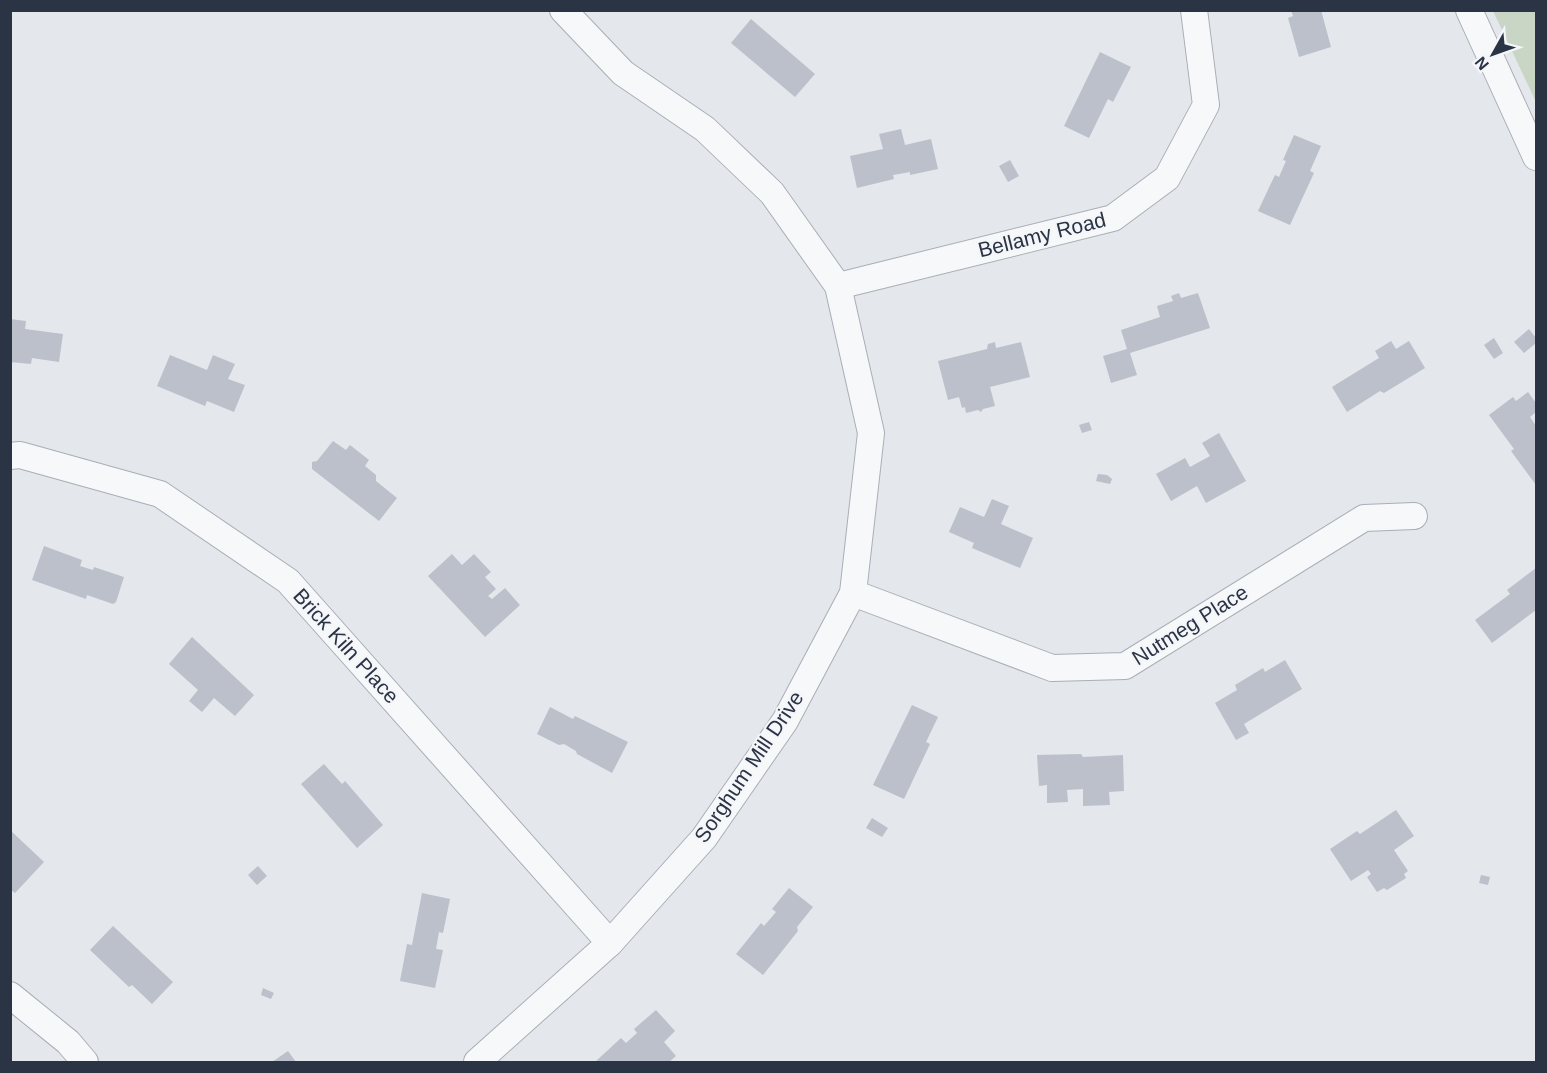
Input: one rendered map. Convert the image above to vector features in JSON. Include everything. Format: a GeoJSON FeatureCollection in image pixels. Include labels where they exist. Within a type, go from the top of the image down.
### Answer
{"type":"FeatureCollection","features":[{"type":"Feature","properties":{"kind":"street","name":"Sorghum Mill Drive"},"geometry":{"type":"LineString","coordinates":[[477,1062],[610,943],[704,838],[785,721],[853,592],[871,433],[838,286],[772,193],[705,129],[623,73],[563,10]]}},
{"type":"Feature","properties":{"kind":"street","name":"Bellamy Road"},"geometry":{"type":"LineString","coordinates":[[838,286],[1113,218],[1167,178],[1206,105],[1194,10]]}},
{"type":"Feature","properties":{"kind":"street"},"geometry":{"type":"LineString","coordinates":[[1469,10],[1536,157]]}},
{"type":"Feature","properties":{"kind":"street","name":"Brick Kiln Place"},"geometry":{"type":"LineString","coordinates":[[10,456],[20,455],[160,495],[288,581],[610,943]]}},
{"type":"Feature","properties":{"kind":"street","name":"Nutmeg Place"},"geometry":{"type":"LineString","coordinates":[[853,592],[1052,668],[1125,666],[1364,518],[1414,516]]}},
{"type":"Feature","properties":{"kind":"street"},"geometry":{"type":"LineString","coordinates":[[10,994],[68,1041],[85,1062]]}},
{"type":"Feature","properties":{"kind":"green space"},"geometry":{"type":"Polygon","coordinates":[[[1493,11],[1536,11],[1536,102],[1493,11]]]}},
{"type":"Feature","properties":{"kind":"building"},"geometry":{"type":"Polygon","coordinates":[[[1291,10],[1321,10],[1331,47],[1299,57],[1288,18],[1293,16],[1291,10]]]}},
{"type":"Feature","properties":{"kind":"building"},"geometry":{"type":"Polygon","coordinates":[[[751,19],[815,74],[795,97],[731,43],[751,19]]]}},
{"type":"Feature","properties":{"kind":"building"},"geometry":{"type":"Polygon","coordinates":[[[1100,52],[1131,67],[1113,102],[1108,99],[1089,138],[1064,126],[1100,52]]]}},
{"type":"Feature","properties":{"kind":"building"},"geometry":{"type":"Polygon","coordinates":[[[901,129],[905,145],[931,139],[938,169],[910,175],[910,172],[893,175],[894,179],[857,188],[850,156],[883,149],[879,134],[901,129]]]}},
{"type":"Feature","properties":{"kind":"building"},"geometry":{"type":"Polygon","coordinates":[[[1294,135],[1321,146],[1310,171],[1314,173],[1290,225],[1258,211],[1275,175],[1279,177],[1286,161],[1283,160],[1294,135]]]}},
{"type":"Feature","properties":{"kind":"building"},"geometry":{"type":"Polygon","coordinates":[[[1010,160],[1019,176],[1008,182],[999,166],[1010,160]]]}},
{"type":"Feature","properties":{"kind":"building"},"geometry":{"type":"Polygon","coordinates":[[[1179,293],[1181,298],[1198,293],[1210,328],[1130,353],[1137,375],[1111,383],[1103,356],[1127,349],[1121,330],[1160,317],[1157,306],[1173,301],[1171,296],[1179,293]]]}},
{"type":"Feature","properties":{"kind":"building"},"geometry":{"type":"Polygon","coordinates":[[[10,319],[26,321],[25,329],[63,334],[59,362],[32,358],[31,364],[10,362],[10,319]]]}},
{"type":"Feature","properties":{"kind":"building"},"geometry":{"type":"Polygon","coordinates":[[[1529,329],[1536,338],[1536,343],[1524,353],[1514,342],[1529,329]]]}},
{"type":"Feature","properties":{"kind":"building"},"geometry":{"type":"Polygon","coordinates":[[[1494,338],[1503,353],[1494,359],[1484,345],[1494,338]]]}},
{"type":"Feature","properties":{"kind":"building"},"geometry":{"type":"Polygon","coordinates":[[[1391,341],[1396,349],[1409,341],[1425,368],[1384,393],[1380,391],[1347,412],[1332,387],[1379,358],[1375,351],[1391,341]]]}},
{"type":"Feature","properties":{"kind":"building"},"geometry":{"type":"Polygon","coordinates":[[[995,342],[996,348],[1021,342],[1030,377],[990,387],[995,406],[983,409],[981,412],[978,410],[966,413],[959,397],[948,400],[938,361],[987,349],[988,344],[995,342]]]}},
{"type":"Feature","properties":{"kind":"building"},"geometry":{"type":"Polygon","coordinates":[[[170,355],[207,370],[213,355],[235,364],[228,379],[245,385],[234,412],[207,401],[205,406],[157,386],[170,355]]]}},
{"type":"Feature","properties":{"kind":"building"},"geometry":{"type":"Polygon","coordinates":[[[1528,392],[1536,403],[1536,412],[1530,417],[1536,426],[1536,485],[1511,451],[1514,449],[1489,415],[1513,397],[1516,401],[1528,392]]]}},
{"type":"Feature","properties":{"kind":"building"},"geometry":{"type":"Polygon","coordinates":[[[1089,422],[1092,430],[1082,433],[1079,425],[1089,422]]]}},
{"type":"Feature","properties":{"kind":"building"},"geometry":{"type":"Polygon","coordinates":[[[1219,433],[1246,481],[1206,503],[1197,486],[1171,501],[1156,474],[1185,458],[1190,467],[1210,456],[1202,443],[1219,433]]]}},
{"type":"Feature","properties":{"kind":"building"},"geometry":{"type":"Polygon","coordinates":[[[333,441],[346,450],[350,445],[369,460],[365,466],[376,475],[376,481],[397,498],[379,521],[312,469],[312,462],[317,461],[333,441]]]}},
{"type":"Feature","properties":{"kind":"building"},"geometry":{"type":"Polygon","coordinates":[[[1098,474],[1107,475],[1112,479],[1110,484],[1096,481],[1098,474]]]}},
{"type":"Feature","properties":{"kind":"building"},"geometry":{"type":"Polygon","coordinates":[[[992,499],[1009,506],[1001,524],[1033,538],[1020,568],[972,548],[974,543],[949,532],[960,507],[984,517],[992,499]]]}},
{"type":"Feature","properties":{"kind":"building"},"geometry":{"type":"Polygon","coordinates":[[[44,546],[82,560],[80,566],[93,570],[94,567],[124,577],[116,602],[113,604],[87,595],[86,599],[32,580],[44,546]]]}},
{"type":"Feature","properties":{"kind":"building"},"geometry":{"type":"Polygon","coordinates":[[[452,554],[462,565],[474,554],[491,572],[485,577],[496,589],[488,596],[492,599],[505,588],[520,605],[485,637],[428,576],[452,554]]]}},
{"type":"Feature","properties":{"kind":"building"},"geometry":{"type":"Polygon","coordinates":[[[1536,568],[1536,610],[1492,643],[1475,620],[1510,594],[1507,590],[1536,568]]]}},
{"type":"Feature","properties":{"kind":"building"},"geometry":{"type":"Polygon","coordinates":[[[192,637],[254,695],[235,716],[214,698],[202,712],[189,701],[198,690],[169,664],[192,637]]]}},
{"type":"Feature","properties":{"kind":"building"},"geometry":{"type":"Polygon","coordinates":[[[1285,660],[1302,689],[1244,724],[1249,733],[1236,740],[1215,703],[1237,690],[1235,685],[1263,668],[1265,672],[1285,660]]]}},
{"type":"Feature","properties":{"kind":"building"},"geometry":{"type":"Polygon","coordinates":[[[912,705],[938,717],[926,742],[930,744],[904,799],[873,785],[912,705]]]}},
{"type":"Feature","properties":{"kind":"building"},"geometry":{"type":"Polygon","coordinates":[[[550,707],[573,719],[575,716],[628,742],[612,773],[577,754],[564,744],[559,745],[537,734],[550,707]]]}},
{"type":"Feature","properties":{"kind":"building"},"geometry":{"type":"Polygon","coordinates":[[[1081,754],[1083,757],[1123,755],[1124,791],[1109,792],[1110,805],[1083,806],[1083,789],[1067,790],[1068,802],[1047,803],[1047,785],[1039,786],[1037,755],[1081,754]]]}},
{"type":"Feature","properties":{"kind":"building"},"geometry":{"type":"Polygon","coordinates":[[[324,764],[342,784],[345,781],[383,825],[357,848],[301,784],[324,764]]]}},
{"type":"Feature","properties":{"kind":"building"},"geometry":{"type":"Polygon","coordinates":[[[1396,810],[1414,836],[1394,850],[1408,871],[1404,874],[1406,878],[1387,890],[1384,888],[1377,892],[1367,877],[1371,874],[1368,870],[1351,881],[1330,849],[1357,831],[1360,834],[1396,810]]]}},
{"type":"Feature","properties":{"kind":"building"},"geometry":{"type":"Polygon","coordinates":[[[872,818],[888,828],[882,837],[866,828],[872,818]]]}},
{"type":"Feature","properties":{"kind":"building"},"geometry":{"type":"Polygon","coordinates":[[[10,830],[44,862],[15,893],[10,889],[10,830]]]}},
{"type":"Feature","properties":{"kind":"building"},"geometry":{"type":"Polygon","coordinates":[[[258,866],[267,876],[257,885],[248,875],[258,866]]]}},
{"type":"Feature","properties":{"kind":"building"},"geometry":{"type":"Polygon","coordinates":[[[1481,875],[1490,877],[1488,885],[1479,883],[1481,875]]]}},
{"type":"Feature","properties":{"kind":"building"},"geometry":{"type":"Polygon","coordinates":[[[789,888],[813,907],[797,927],[798,931],[763,975],[736,954],[761,923],[764,926],[776,912],[772,909],[789,888]]]}},
{"type":"Feature","properties":{"kind":"building"},"geometry":{"type":"Polygon","coordinates":[[[422,893],[450,899],[443,933],[439,932],[436,949],[443,950],[435,988],[400,981],[407,944],[412,945],[422,893]]]}},
{"type":"Feature","properties":{"kind":"building"},"geometry":{"type":"Polygon","coordinates":[[[113,926],[173,982],[152,1004],[132,985],[129,987],[90,950],[113,926]]]}},
{"type":"Feature","properties":{"kind":"building"},"geometry":{"type":"Polygon","coordinates":[[[263,988],[274,993],[271,999],[261,995],[263,988]]]}},
{"type":"Feature","properties":{"kind":"building"},"geometry":{"type":"Polygon","coordinates":[[[656,1010],[675,1031],[664,1042],[676,1056],[669,1062],[595,1062],[621,1038],[626,1043],[637,1033],[634,1029],[656,1010]]]}},
{"type":"Feature","properties":{"kind":"building"},"geometry":{"type":"Polygon","coordinates":[[[288,1051],[296,1062],[272,1062],[288,1051]]]}}]}
